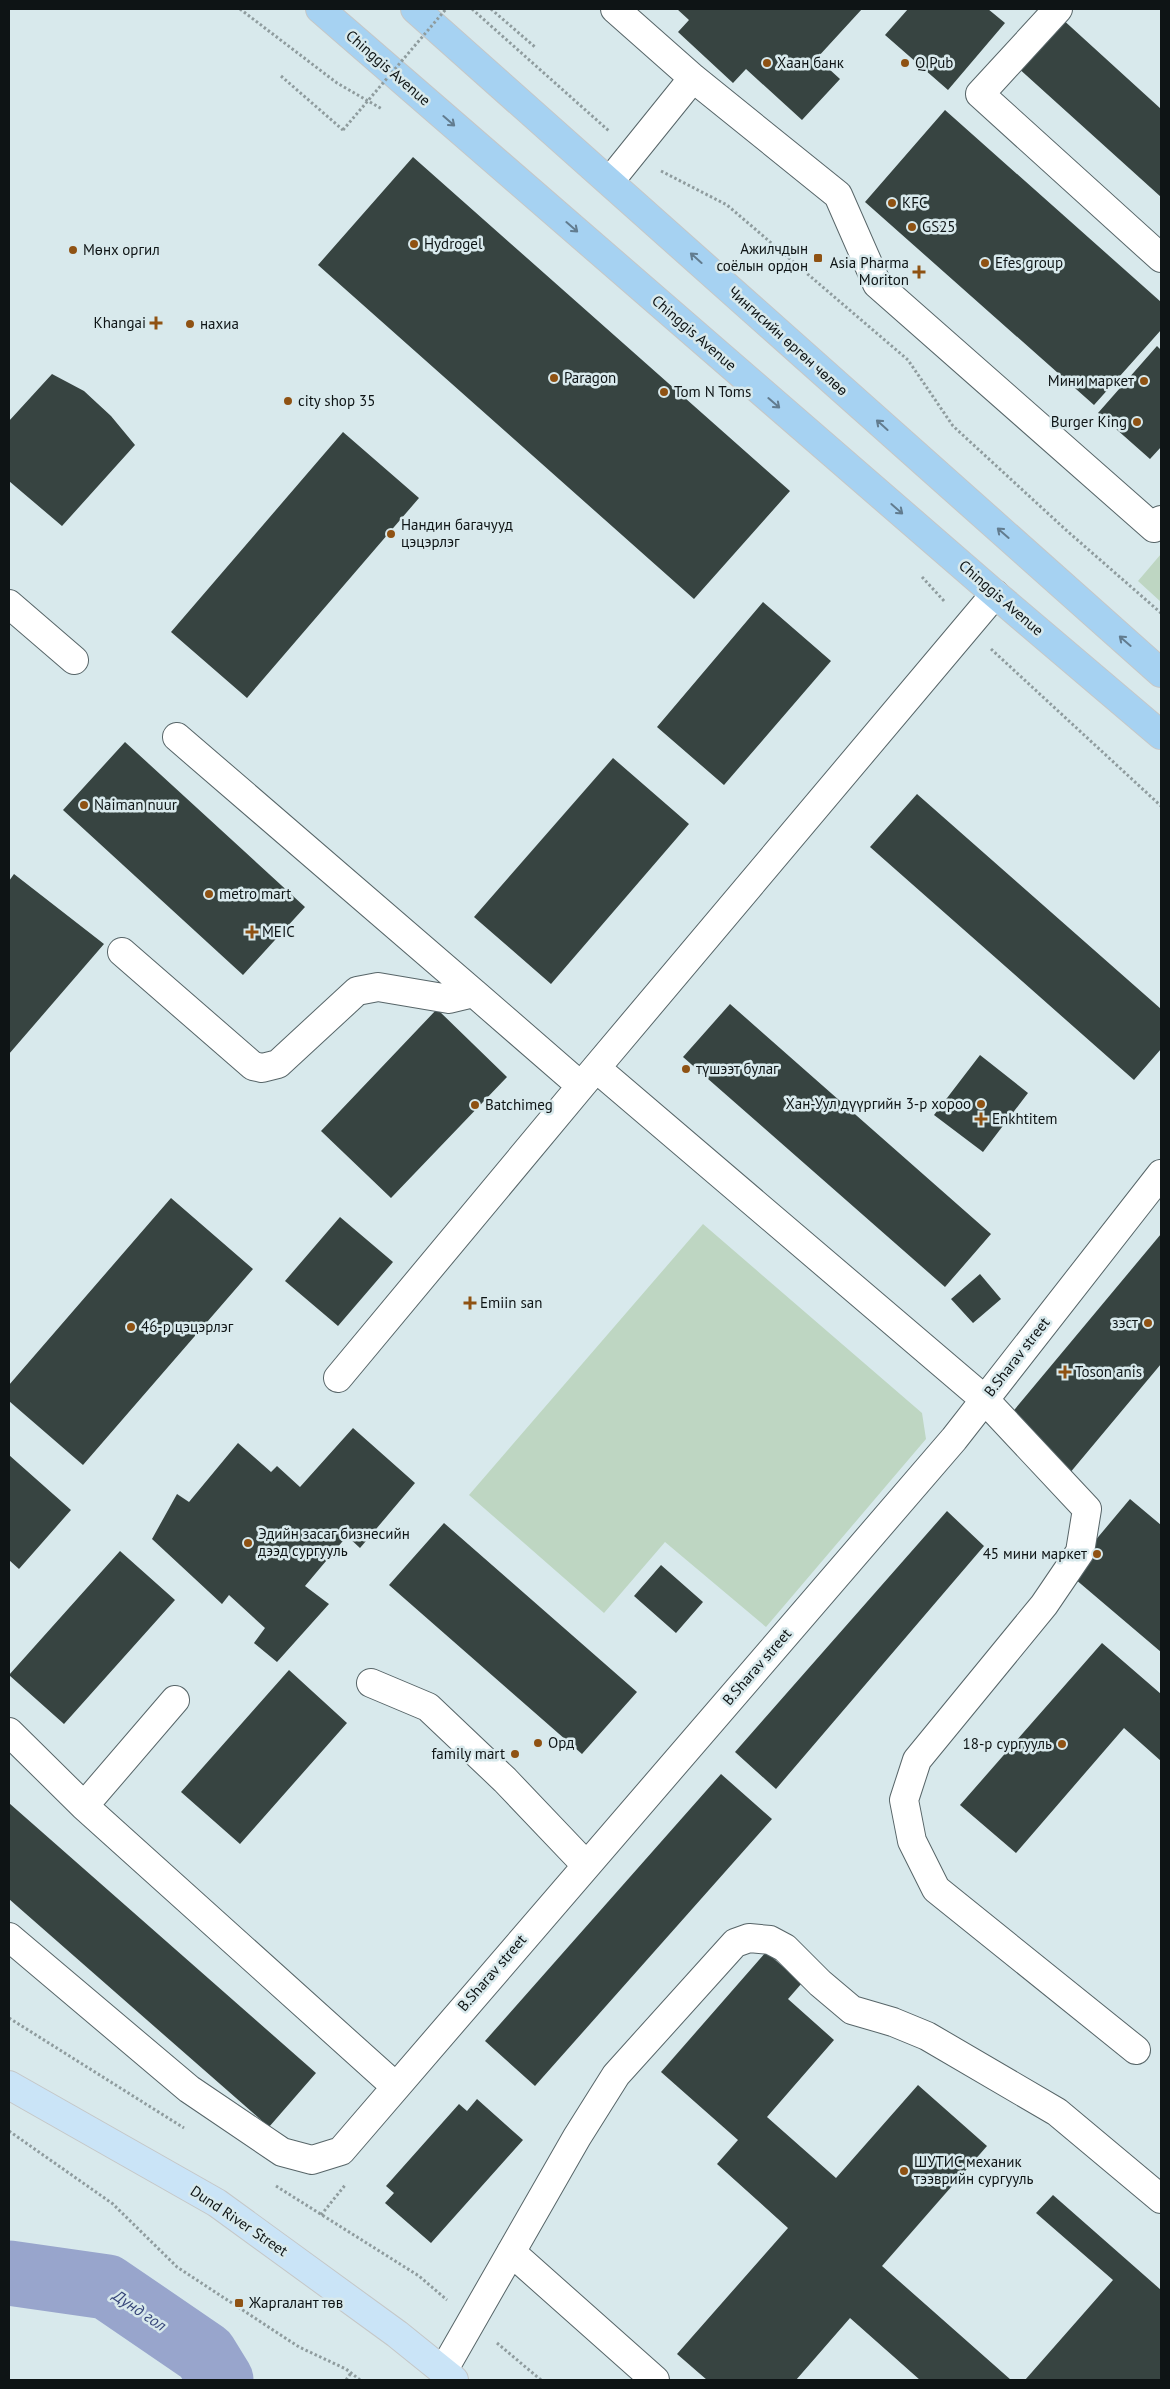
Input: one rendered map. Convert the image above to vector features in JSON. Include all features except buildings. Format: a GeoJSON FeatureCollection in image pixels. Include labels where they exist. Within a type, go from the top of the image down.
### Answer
{"type":"FeatureCollection","features":[{"type":"Feature","properties":{"kind":"highway","name":"Chinggis Avenue"},"geometry":{"type":"LineString","coordinates":[[320,9],[995,594],[1161,734]]}},
{"type":"Feature","properties":{"kind":"highway","name":"Чингисийн өргөн чөлөө"},"geometry":{"type":"LineString","coordinates":[[415,9],[1161,673]]}},
{"type":"Feature","properties":{"kind":"main road","name":"Dund River Street"},"geometry":{"type":"LineString","coordinates":[[9,2085],[217,2203],[397,2334],[448,2376]]}},
{"type":"Feature","properties":{"kind":"street"},"geometry":{"type":"LineString","coordinates":[[615,9],[693,78],[838,195],[877,284],[1158,524]]}},
{"type":"Feature","properties":{"kind":"street"},"geometry":{"type":"LineString","coordinates":[[1058,9],[980,94],[1161,258]]}},
{"type":"Feature","properties":{"kind":"street"},"geometry":{"type":"LineString","coordinates":[[610,181],[693,78]]}},
{"type":"Feature","properties":{"kind":"street"},"geometry":{"type":"LineString","coordinates":[[338,1378],[588,1077],[995,594]]}},
{"type":"Feature","properties":{"kind":"street"},"geometry":{"type":"LineString","coordinates":[[9,604],[74,660]]}},
{"type":"Feature","properties":{"kind":"street"},"geometry":{"type":"LineString","coordinates":[[177,737],[474,993],[588,1077],[984,1399],[1087,1509],[1084,1538],[1080,1552],[1044,1605],[917,1760],[904,1800],[912,1841],[936,1889],[1136,2050]]}},
{"type":"Feature","properties":{"kind":"street"},"geometry":{"type":"LineString","coordinates":[[122,952],[254,1066],[262,1068],[278,1064],[357,991],[378,987],[449,999],[474,993]]}},
{"type":"Feature","properties":{"kind":"street","name":"B.Sharav street"},"geometry":{"type":"LineString","coordinates":[[9,1937],[188,2089],[282,2152],[312,2160],[341,2150],[585,1864],[954,1439],[1161,1174]]}},
{"type":"Feature","properties":{"kind":"street"},"geometry":{"type":"LineString","coordinates":[[371,1682],[428,1707],[505,1780],[585,1864]]}},
{"type":"Feature","properties":{"kind":"street"},"geometry":{"type":"LineString","coordinates":[[84,1806],[174,1700]]}},
{"type":"Feature","properties":{"kind":"street"},"geometry":{"type":"LineString","coordinates":[[9,1732],[84,1806],[395,2086]]}},
{"type":"Feature","properties":{"kind":"street"},"geometry":{"type":"LineString","coordinates":[[448,2376],[472,2321],[576,2137],[616,2075],[735,1944],[749,1938],[770,1940],[785,1948],[820,1983],[852,2010],[893,2022],[927,2036],[1057,2112],[1161,2199]]}},
{"type":"Feature","properties":{"kind":"street"},"geometry":{"type":"LineString","coordinates":[[511,2252],[656,2380]]}},
{"type":"Feature","properties":{"kind":"path"},"geometry":{"type":"LineString","coordinates":[[281,76],[343,130],[446,9]]}},
{"type":"Feature","properties":{"kind":"path"},"geometry":{"type":"LineString","coordinates":[[472,9],[632,153],[657,170],[727,205],[908,360],[953,426],[1066,530],[1161,612]]}},
{"type":"Feature","properties":{"kind":"path"},"geometry":{"type":"LineString","coordinates":[[491,9],[535,47]]}},
{"type":"Feature","properties":{"kind":"path"},"geometry":{"type":"LineString","coordinates":[[967,627],[1161,806]]}},
{"type":"Feature","properties":{"kind":"path"},"geometry":{"type":"LineString","coordinates":[[9,2018],[186,2130]]}},
{"type":"Feature","properties":{"kind":"path"},"geometry":{"type":"LineString","coordinates":[[9,2131],[113,2204],[177,2267],[299,2347],[360,2380]]}},
{"type":"Feature","properties":{"kind":"path"},"geometry":{"type":"LineString","coordinates":[[270,2183],[418,2276],[541,2380]]}},
{"type":"Feature","properties":{"kind":"path"},"geometry":{"type":"LineString","coordinates":[[346,2380],[351,2374]]}},
{"type":"Feature","properties":{"kind":"green space"},"geometry":{"type":"Polygon","coordinates":[[[1161,554],[1161,602],[1138,581],[1161,554]]]}},
{"type":"Feature","properties":{"kind":"green space"},"geometry":{"type":"Polygon","coordinates":[[[703,1224],[922,1413],[926,1439],[766,1627],[665,1542],[604,1613],[469,1495],[703,1224]]]}},
{"type":"Feature","properties":{"kind":"waterway","name":"Дунд гол"},"geometry":{"type":"LineString","coordinates":[[9,2273],[107,2287],[205,2354],[221,2380]]}},
{"type":"Feature","properties":{"kind":"place","name":"Хаан банк"},"geometry":{"type":"Point","coordinates":[767,63]}},
{"type":"Feature","properties":{"kind":"place","name":"Q Pub"},"geometry":{"type":"Point","coordinates":[905,63]}},
{"type":"Feature","properties":{"kind":"place","name":"KFC"},"geometry":{"type":"Point","coordinates":[892,203]}},
{"type":"Feature","properties":{"kind":"place","name":"GS25"},"geometry":{"type":"Point","coordinates":[912,227]}},
{"type":"Feature","properties":{"kind":"place","name":"Hydrogel"},"geometry":{"type":"Point","coordinates":[414,244]}},
{"type":"Feature","properties":{"kind":"place","name":"Мөнх оргил"},"geometry":{"type":"Point","coordinates":[73,250]}},
{"type":"Feature","properties":{"kind":"place","name":"Ажилчдын соёлын ордон"},"geometry":{"type":"Point","coordinates":[818,258]}},
{"type":"Feature","properties":{"kind":"place","name":"Efes group"},"geometry":{"type":"Point","coordinates":[985,263]}},
{"type":"Feature","properties":{"kind":"place","name":"Asia Pharma Moriton"},"geometry":{"type":"Point","coordinates":[919,272]}},
{"type":"Feature","properties":{"kind":"place","name":"Khangai"},"geometry":{"type":"Point","coordinates":[156,323]}},
{"type":"Feature","properties":{"kind":"place","name":"нахиа"},"geometry":{"type":"Point","coordinates":[190,324]}},
{"type":"Feature","properties":{"kind":"place","name":"Paragon"},"geometry":{"type":"Point","coordinates":[554,378]}},
{"type":"Feature","properties":{"kind":"place","name":"Мини маркет"},"geometry":{"type":"Point","coordinates":[1144,381]}},
{"type":"Feature","properties":{"kind":"place","name":"Tom N Toms"},"geometry":{"type":"Point","coordinates":[664,392]}},
{"type":"Feature","properties":{"kind":"place","name":"city shop 35"},"geometry":{"type":"Point","coordinates":[288,401]}},
{"type":"Feature","properties":{"kind":"place","name":"Burger King"},"geometry":{"type":"Point","coordinates":[1137,422]}},
{"type":"Feature","properties":{"kind":"place","name":"Нандин багачууд цэцэрлэг"},"geometry":{"type":"Point","coordinates":[391,534]}},
{"type":"Feature","properties":{"kind":"place","name":"Naiman nuur"},"geometry":{"type":"Point","coordinates":[84,805]}},
{"type":"Feature","properties":{"kind":"place","name":"metro mart"},"geometry":{"type":"Point","coordinates":[209,894]}},
{"type":"Feature","properties":{"kind":"place","name":"MEIC"},"geometry":{"type":"Point","coordinates":[252,932]}},
{"type":"Feature","properties":{"kind":"place","name":"түшээт булаг"},"geometry":{"type":"Point","coordinates":[686,1069]}},
{"type":"Feature","properties":{"kind":"place","name":"Хан-Уул дүүргийн 3-р хороо"},"geometry":{"type":"Point","coordinates":[981,1104]}},
{"type":"Feature","properties":{"kind":"place","name":"Batchimeg"},"geometry":{"type":"Point","coordinates":[475,1105]}},
{"type":"Feature","properties":{"kind":"place","name":"Enkhtitem"},"geometry":{"type":"Point","coordinates":[981,1119]}},
{"type":"Feature","properties":{"kind":"place","name":"Emiin san"},"geometry":{"type":"Point","coordinates":[470,1303]}},
{"type":"Feature","properties":{"kind":"place","name":"зэст"},"geometry":{"type":"Point","coordinates":[1148,1323]}},
{"type":"Feature","properties":{"kind":"place","name":"46-р цэцэрлэг"},"geometry":{"type":"Point","coordinates":[131,1327]}},
{"type":"Feature","properties":{"kind":"place","name":"Toson anis"},"geometry":{"type":"Point","coordinates":[1065,1372]}},
{"type":"Feature","properties":{"kind":"place","name":"Эдийн засаг бизнесийн дээд сургууль"},"geometry":{"type":"Point","coordinates":[248,1543]}},
{"type":"Feature","properties":{"kind":"place","name":"45 мини маркет"},"geometry":{"type":"Point","coordinates":[1097,1554]}},
{"type":"Feature","properties":{"kind":"place","name":"Орд"},"geometry":{"type":"Point","coordinates":[538,1743]}},
{"type":"Feature","properties":{"kind":"place","name":"18-р сургууль"},"geometry":{"type":"Point","coordinates":[1062,1744]}},
{"type":"Feature","properties":{"kind":"place","name":"family mart"},"geometry":{"type":"Point","coordinates":[515,1754]}},
{"type":"Feature","properties":{"kind":"place","name":"ШУТИС механик тээврийн сургууль"},"geometry":{"type":"Point","coordinates":[904,2171]}},
{"type":"Feature","properties":{"kind":"place","name":"Жаргалант төв"},"geometry":{"type":"Point","coordinates":[239,2303]}}]}
